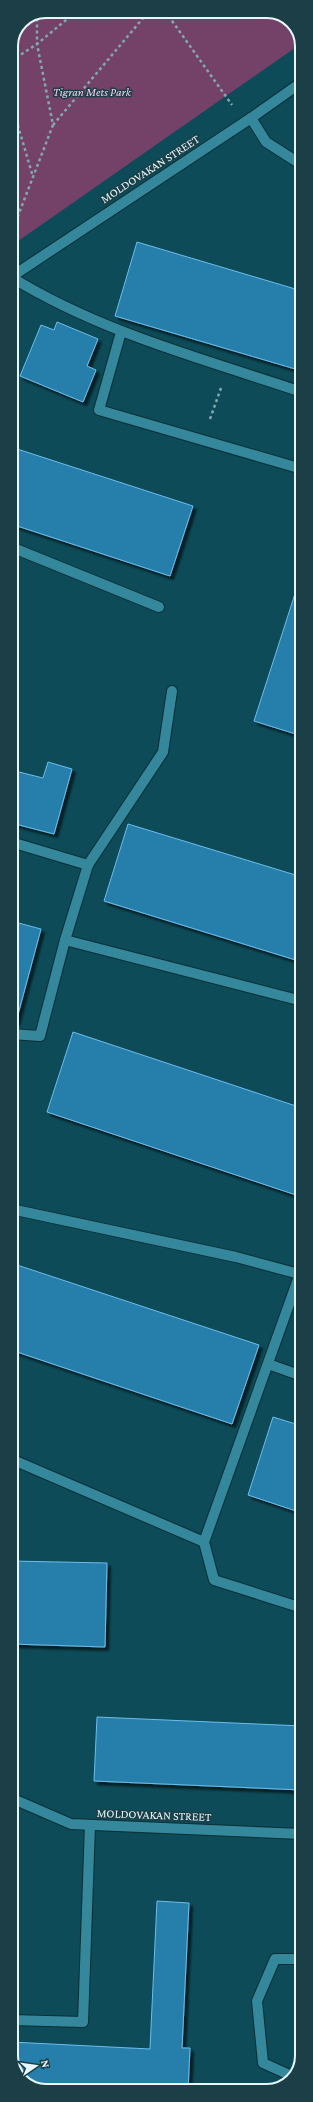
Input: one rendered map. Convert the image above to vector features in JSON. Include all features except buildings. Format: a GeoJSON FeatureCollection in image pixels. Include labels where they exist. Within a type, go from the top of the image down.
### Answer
{"type":"FeatureCollection","features":[{"type":"Feature","properties":{"kind":"street","name":"MOLDOVAKAN STREET"},"geometry":{"type":"LineString","coordinates":[[18,272],[251,118],[295,87]]}},
{"type":"Feature","properties":{"kind":"street"},"geometry":{"type":"LineString","coordinates":[[251,118],[266,142],[295,161]]}},
{"type":"Feature","properties":{"kind":"street"},"geometry":{"type":"LineString","coordinates":[[18,281],[39,294],[121,332],[295,390]]}},
{"type":"Feature","properties":{"kind":"street"},"geometry":{"type":"LineString","coordinates":[[121,332],[99,410],[295,468]]}},
{"type":"Feature","properties":{"kind":"street"},"geometry":{"type":"LineString","coordinates":[[18,550],[159,607]]}},
{"type":"Feature","properties":{"kind":"street"},"geometry":{"type":"LineString","coordinates":[[18,1034],[40,1036],[65,940],[88,865],[163,752],[172,691]]}},
{"type":"Feature","properties":{"kind":"street"},"geometry":{"type":"LineString","coordinates":[[18,844],[88,865]]}},
{"type":"Feature","properties":{"kind":"street"},"geometry":{"type":"LineString","coordinates":[[65,940],[295,999]]}},
{"type":"Feature","properties":{"kind":"street"},"geometry":{"type":"LineString","coordinates":[[18,1210],[295,1270]]}},
{"type":"Feature","properties":{"kind":"street"},"geometry":{"type":"LineString","coordinates":[[295,1288],[204,1542],[214,1580],[295,1606]]}},
{"type":"Feature","properties":{"kind":"street"},"geometry":{"type":"LineString","coordinates":[[268,1364],[295,1374]]}},
{"type":"Feature","properties":{"kind":"street"},"geometry":{"type":"LineString","coordinates":[[18,1462],[204,1542]]}},
{"type":"Feature","properties":{"kind":"street","name":"MOLDOVAKAN STREET"},"geometry":{"type":"LineString","coordinates":[[18,1801],[71,1824],[295,1834]]}},
{"type":"Feature","properties":{"kind":"street"},"geometry":{"type":"LineString","coordinates":[[18,2020],[83,2022],[90,1825]]}},
{"type":"Feature","properties":{"kind":"street"},"geometry":{"type":"LineString","coordinates":[[288,2074],[263,2063],[257,2001],[275,1959],[295,1959]]}},
{"type":"Feature","properties":{"kind":"path"},"geometry":{"type":"LineString","coordinates":[[18,56],[37,44],[69,18]]}},
{"type":"Feature","properties":{"kind":"path"},"geometry":{"type":"LineString","coordinates":[[18,216],[53,125],[143,18]]}},
{"type":"Feature","properties":{"kind":"path"},"geometry":{"type":"LineString","coordinates":[[170,18],[231,104],[251,118]]}},
{"type":"Feature","properties":{"kind":"path"},"geometry":{"type":"LineString","coordinates":[[37,20],[37,44],[53,125]]}},
{"type":"Feature","properties":{"kind":"path"},"geometry":{"type":"LineString","coordinates":[[18,126],[33,178]]}},
{"type":"Feature","properties":{"kind":"green space","name":"Tigran Mets Park"},"geometry":{"type":"Polygon","coordinates":[[[46,18],[269,18],[278,20],[286,25],[292,33],[295,48],[18,241],[18,46],[20,35],[30,23],[35,20],[46,18]]]}}]}
